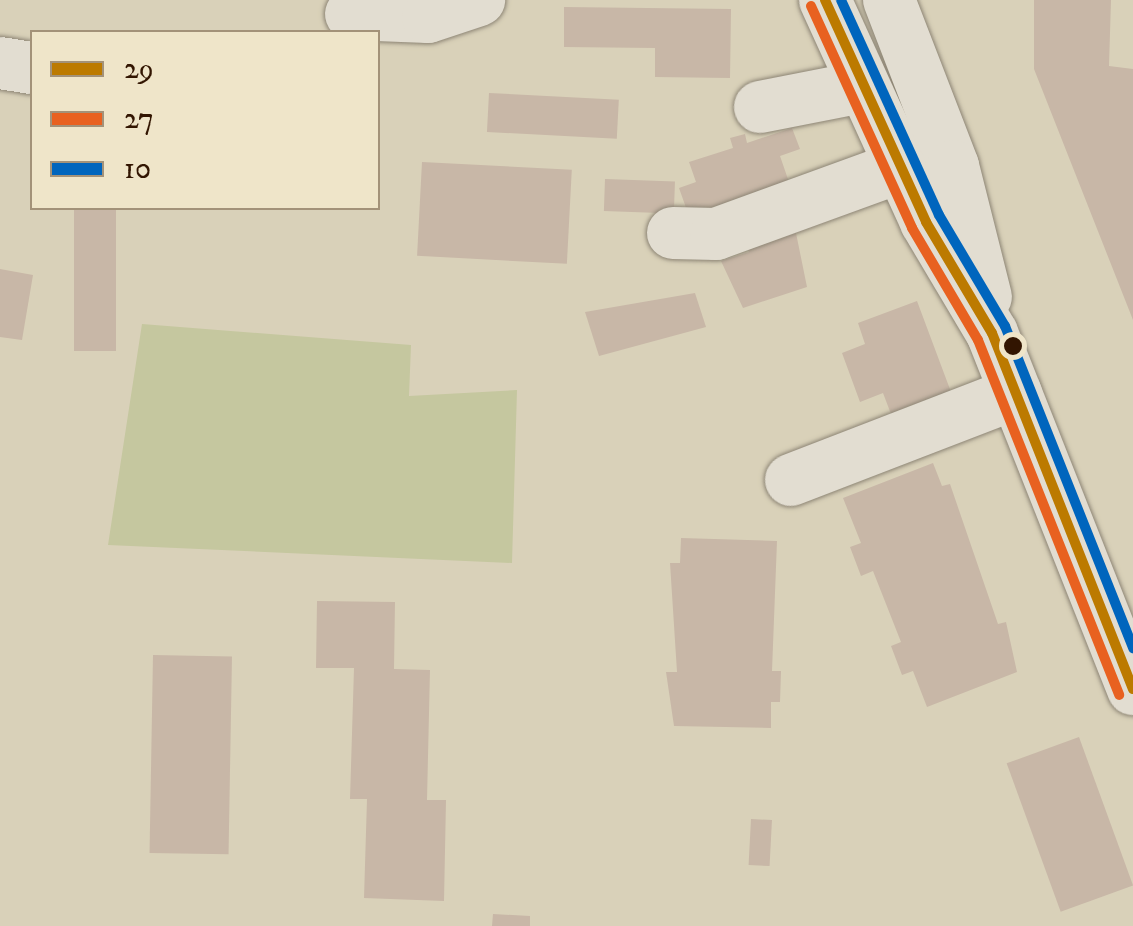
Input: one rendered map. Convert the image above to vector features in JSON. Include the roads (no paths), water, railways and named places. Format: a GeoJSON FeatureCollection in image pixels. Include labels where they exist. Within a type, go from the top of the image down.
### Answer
{"type":"FeatureCollection","features":[{"type":"Feature","properties":{"kind":"street"},"geometry":{"type":"LineString","coordinates":[[351,14],[428,18],[479,0]]}},
{"type":"Feature","properties":{"kind":"street"},"geometry":{"type":"LineString","coordinates":[[826,0],[900,167],[992,334],[1016,393],[1118,604],[1133,688]]}},
{"type":"Feature","properties":{"kind":"street"},"geometry":{"type":"LineString","coordinates":[[888,0],[978,245],[992,334]]}},
{"type":"Feature","properties":{"kind":"street"},"geometry":{"type":"LineString","coordinates":[[0,63],[30,68]]}},
{"type":"Feature","properties":{"kind":"street"},"geometry":{"type":"LineString","coordinates":[[760,107],[862,87]]}},
{"type":"Feature","properties":{"kind":"street"},"geometry":{"type":"LineString","coordinates":[[674,233],[716,234],[900,167]]}},
{"type":"Feature","properties":{"kind":"street"},"geometry":{"type":"LineString","coordinates":[[791,480],[1016,393]]}}]}
